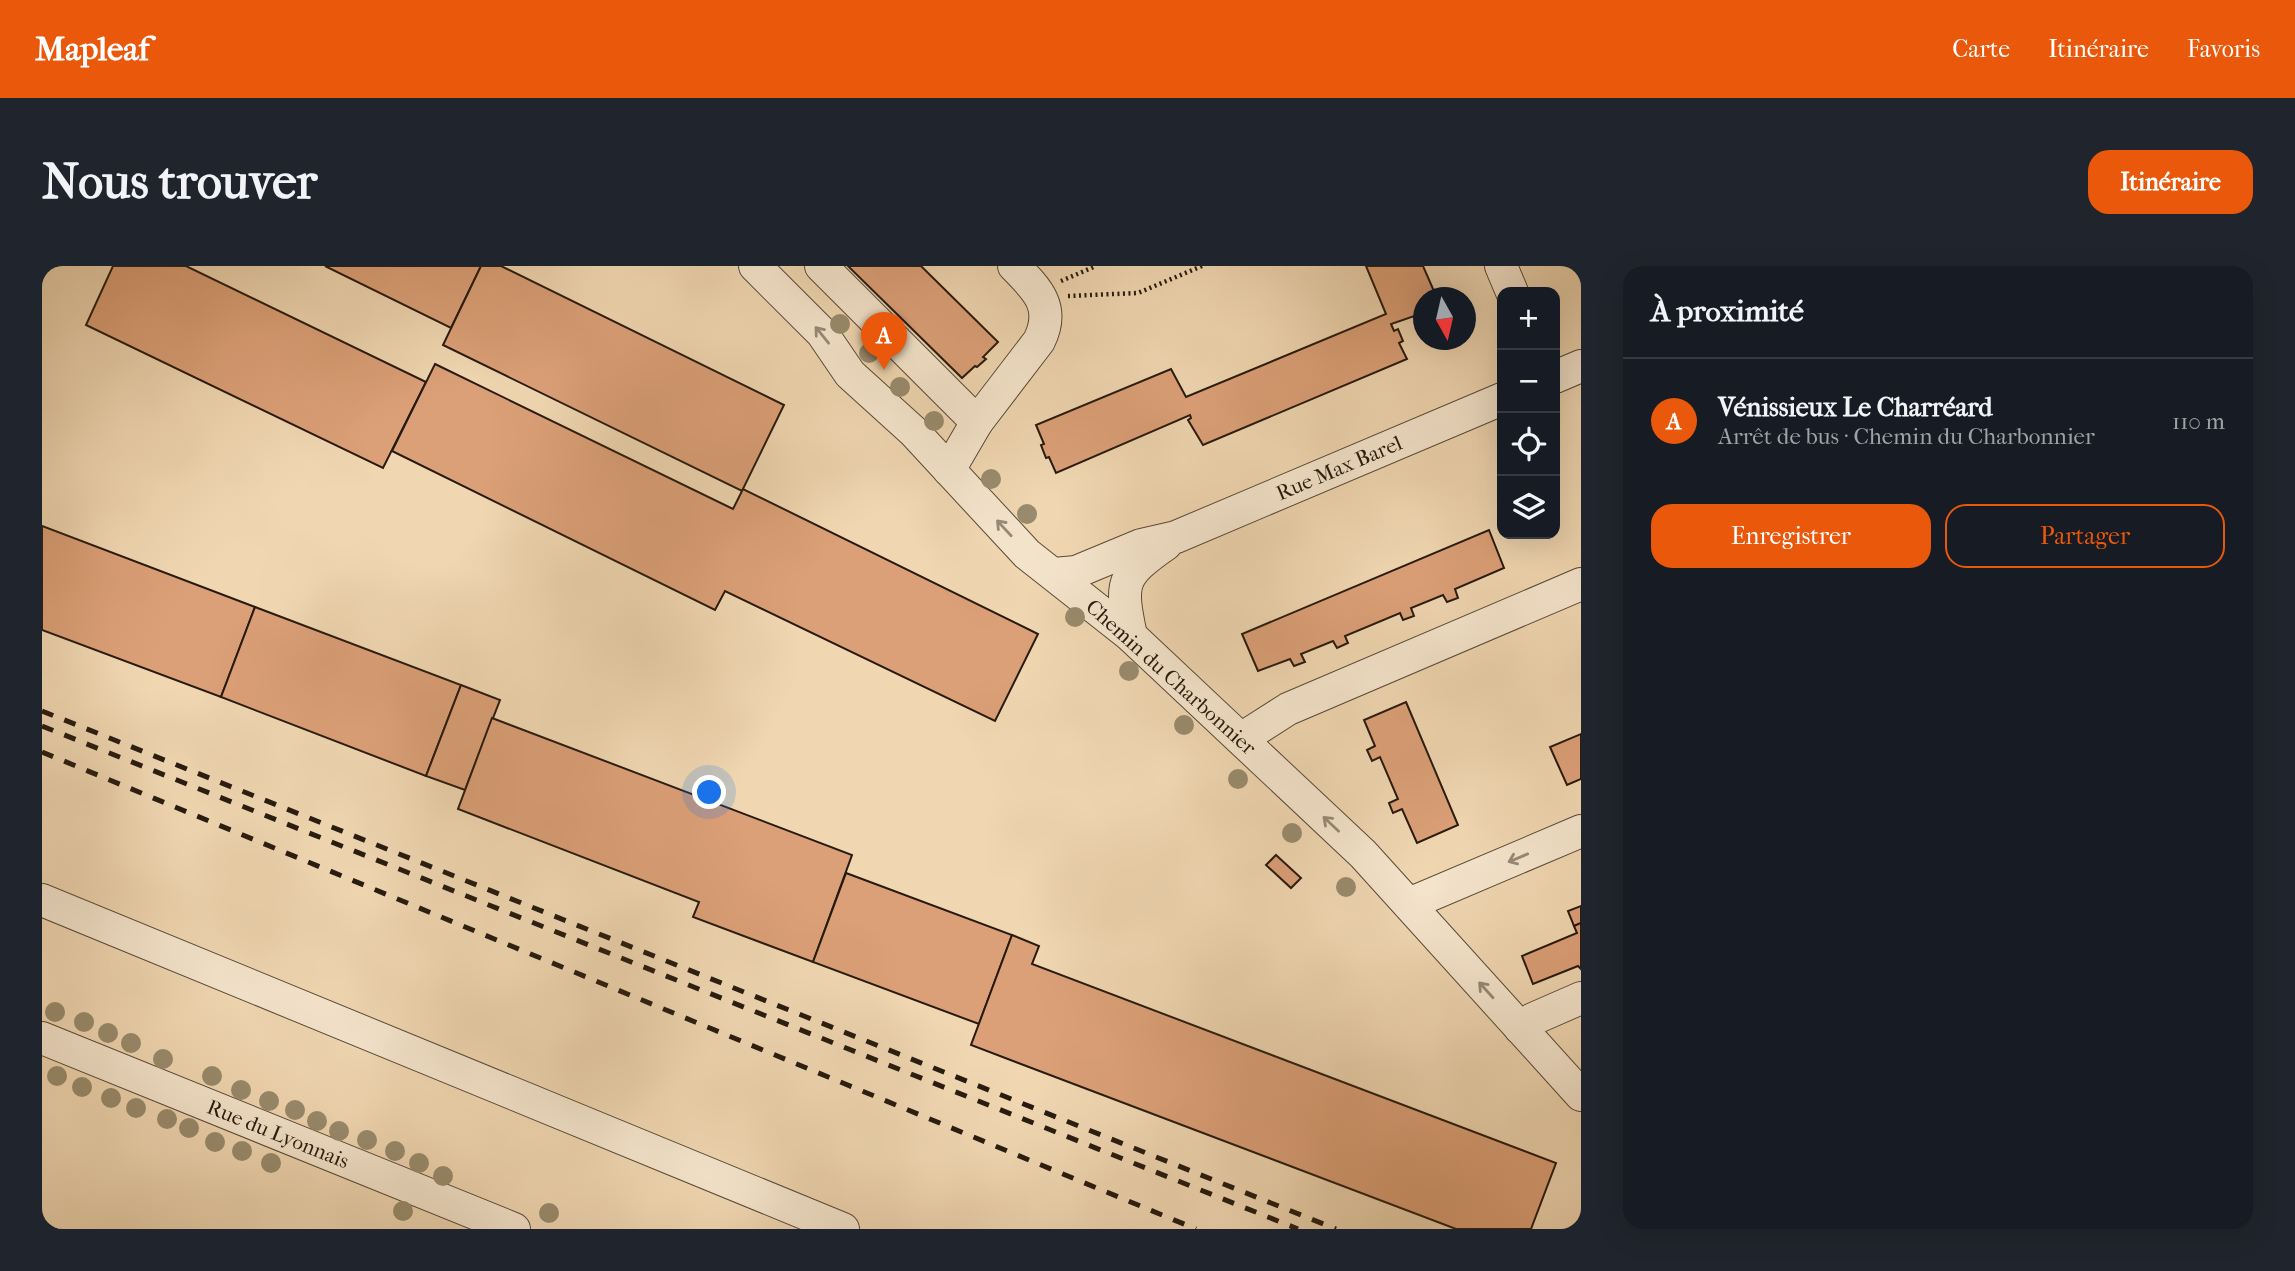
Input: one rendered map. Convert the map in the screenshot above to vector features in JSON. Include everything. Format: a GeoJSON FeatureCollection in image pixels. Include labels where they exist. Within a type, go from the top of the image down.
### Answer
{"type":"FeatureCollection","features":[{"type":"Feature","properties":{"kind":"street","name":"Chemin du Charbonnier"},"geometry":{"type":"LineString","coordinates":[[755,266],[822,333],[850,374],[914,432],[1027,554],[1131,636],[1363,854],[1581,1095]]}},
{"type":"Feature","properties":{"kind":"street"},"geometry":{"type":"LineString","coordinates":[[821,266],[977,422]]}},
{"type":"Feature","properties":{"kind":"street"},"geometry":{"type":"LineString","coordinates":[[950,470],[977,422],[1039,341],[1045,328],[1046,314],[1041,297],[1014,266]]}},
{"type":"Feature","properties":{"kind":"street"},"geometry":{"type":"LineString","coordinates":[[1501,266],[1510,287]]}},
{"type":"Feature","properties":{"kind":"street"},"geometry":{"type":"LineString","coordinates":[[1560,375],[1581,366]]}},
{"type":"Feature","properties":{"kind":"street","name":"Rue Max Barel"},"geometry":{"type":"LineString","coordinates":[[1054,574],[1076,572],[1141,545],[1176,537],[1497,401]]}},
{"type":"Feature","properties":{"kind":"street","name":"Rue Max Barel"},"geometry":{"type":"LineString","coordinates":[[1131,636],[1123,599],[1128,578],[1149,555],[1176,537]]}},
{"type":"Feature","properties":{"kind":"street"},"geometry":{"type":"LineString","coordinates":[[1241,739],[1287,709],[1581,584]]}},
{"type":"Feature","properties":{"kind":"street"},"geometry":{"type":"LineString","coordinates":[[1409,904],[1581,831]]}},
{"type":"Feature","properties":{"kind":"street"},"geometry":{"type":"LineString","coordinates":[[42,900],[843,1229]]}},
{"type":"Feature","properties":{"kind":"street"},"geometry":{"type":"LineString","coordinates":[[1520,1028],[1533,1019],[1581,998]]}},
{"type":"Feature","properties":{"kind":"street","name":"Rue du Lyonnais"},"geometry":{"type":"LineString","coordinates":[[42,1038],[514,1229]]}},
{"type":"Feature","properties":{"kind":"path"},"geometry":{"type":"LineString","coordinates":[[1041,297],[1057,282],[1096,266]]}},
{"type":"Feature","properties":{"kind":"path"},"geometry":{"type":"LineString","coordinates":[[1041,297],[1138,293],[1202,266]]}},
{"type":"Feature","properties":{"kind":"building"},"geometry":{"type":"Polygon","coordinates":[[[113,266],[186,266],[426,382],[383,468],[86,325],[113,266]]]}},
{"type":"Feature","properties":{"kind":"building"},"geometry":{"type":"Polygon","coordinates":[[[325,266],[481,266],[451,328],[325,266]]]}},
{"type":"Feature","properties":{"kind":"building"},"geometry":{"type":"Polygon","coordinates":[[[481,266],[501,266],[784,405],[742,491],[443,345],[481,266]]]}},
{"type":"Feature","properties":{"kind":"building"},"geometry":{"type":"Polygon","coordinates":[[[848,266],[921,266],[998,342],[983,357],[986,359],[962,378],[848,266]]]}},
{"type":"Feature","properties":{"kind":"building"},"geometry":{"type":"Polygon","coordinates":[[[1366,266],[1423,266],[1432,287],[1413,287],[1413,316],[1391,324],[1394,331],[1398,329],[1403,341],[1399,343],[1407,359],[1203,445],[1188,420],[1190,415],[1056,473],[1049,457],[1046,458],[1041,445],[1044,444],[1036,425],[1171,369],[1186,397],[1386,314],[1366,266]]]}},
{"type":"Feature","properties":{"kind":"building"},"geometry":{"type":"Polygon","coordinates":[[[435,364],[733,509],[743,489],[1038,634],[995,721],[725,591],[715,610],[392,451],[435,364]]]}},
{"type":"Feature","properties":{"kind":"building"},"geometry":{"type":"Polygon","coordinates":[[[42,526],[255,607],[221,697],[42,630],[42,526]]]}},
{"type":"Feature","properties":{"kind":"building"},"geometry":{"type":"Polygon","coordinates":[[[1489,530],[1504,568],[1455,589],[1458,598],[1447,602],[1443,595],[1411,608],[1414,616],[1403,620],[1400,613],[1345,636],[1348,643],[1337,648],[1333,641],[1301,654],[1305,662],[1294,666],[1290,659],[1258,671],[1242,634],[1489,530]]]}},
{"type":"Feature","properties":{"kind":"building"},"geometry":{"type":"Polygon","coordinates":[[[255,607],[461,685],[426,776],[221,697],[255,607]]]}},
{"type":"Feature","properties":{"kind":"building"},"geometry":{"type":"Polygon","coordinates":[[[461,685],[500,700],[465,790],[426,776],[461,685]]]}},
{"type":"Feature","properties":{"kind":"building"},"geometry":{"type":"Polygon","coordinates":[[[1406,702],[1458,825],[1417,843],[1402,809],[1393,813],[1389,803],[1398,799],[1380,757],[1372,761],[1367,750],[1375,746],[1364,720],[1406,702]]]}},
{"type":"Feature","properties":{"kind":"building"},"geometry":{"type":"Polygon","coordinates":[[[492,718],[852,855],[813,962],[693,917],[699,902],[458,809],[492,718]]]}},
{"type":"Feature","properties":{"kind":"building"},"geometry":{"type":"Polygon","coordinates":[[[1581,734],[1581,779],[1567,785],[1550,747],[1581,734]]]}},
{"type":"Feature","properties":{"kind":"building"},"geometry":{"type":"Polygon","coordinates":[[[1276,855],[1301,878],[1291,888],[1266,865],[1276,855]]]}},
{"type":"Feature","properties":{"kind":"building"},"geometry":{"type":"Polygon","coordinates":[[[846,873],[1012,935],[979,1024],[813,962],[846,873]]]}},
{"type":"Feature","properties":{"kind":"building"},"geometry":{"type":"Polygon","coordinates":[[[1581,906],[1581,923],[1574,926],[1568,911],[1581,906]]]}},
{"type":"Feature","properties":{"kind":"building"},"geometry":{"type":"Polygon","coordinates":[[[1581,923],[1581,969],[1578,966],[1533,984],[1522,956],[1577,933],[1574,926],[1581,923]]]}},
{"type":"Feature","properties":{"kind":"building"},"geometry":{"type":"Polygon","coordinates":[[[1012,935],[1039,946],[1032,964],[1556,1163],[1531,1229],[1456,1229],[971,1045],[1012,935]]]}},
{"type":"Feature","properties":{"kind":"railway"},"geometry":{"type":"LineString","coordinates":[[42,711],[1336,1229]]}},
{"type":"Feature","properties":{"kind":"railway"},"geometry":{"type":"LineString","coordinates":[[42,726],[1298,1229]]}},
{"type":"Feature","properties":{"kind":"railway"},"geometry":{"type":"LineString","coordinates":[[42,752],[1196,1229]]}},
{"type":"Feature","properties":{"kind":"place","name":"Vénissieux Le Charréard"},"geometry":{"type":"Point","coordinates":[884,370]}}]}
